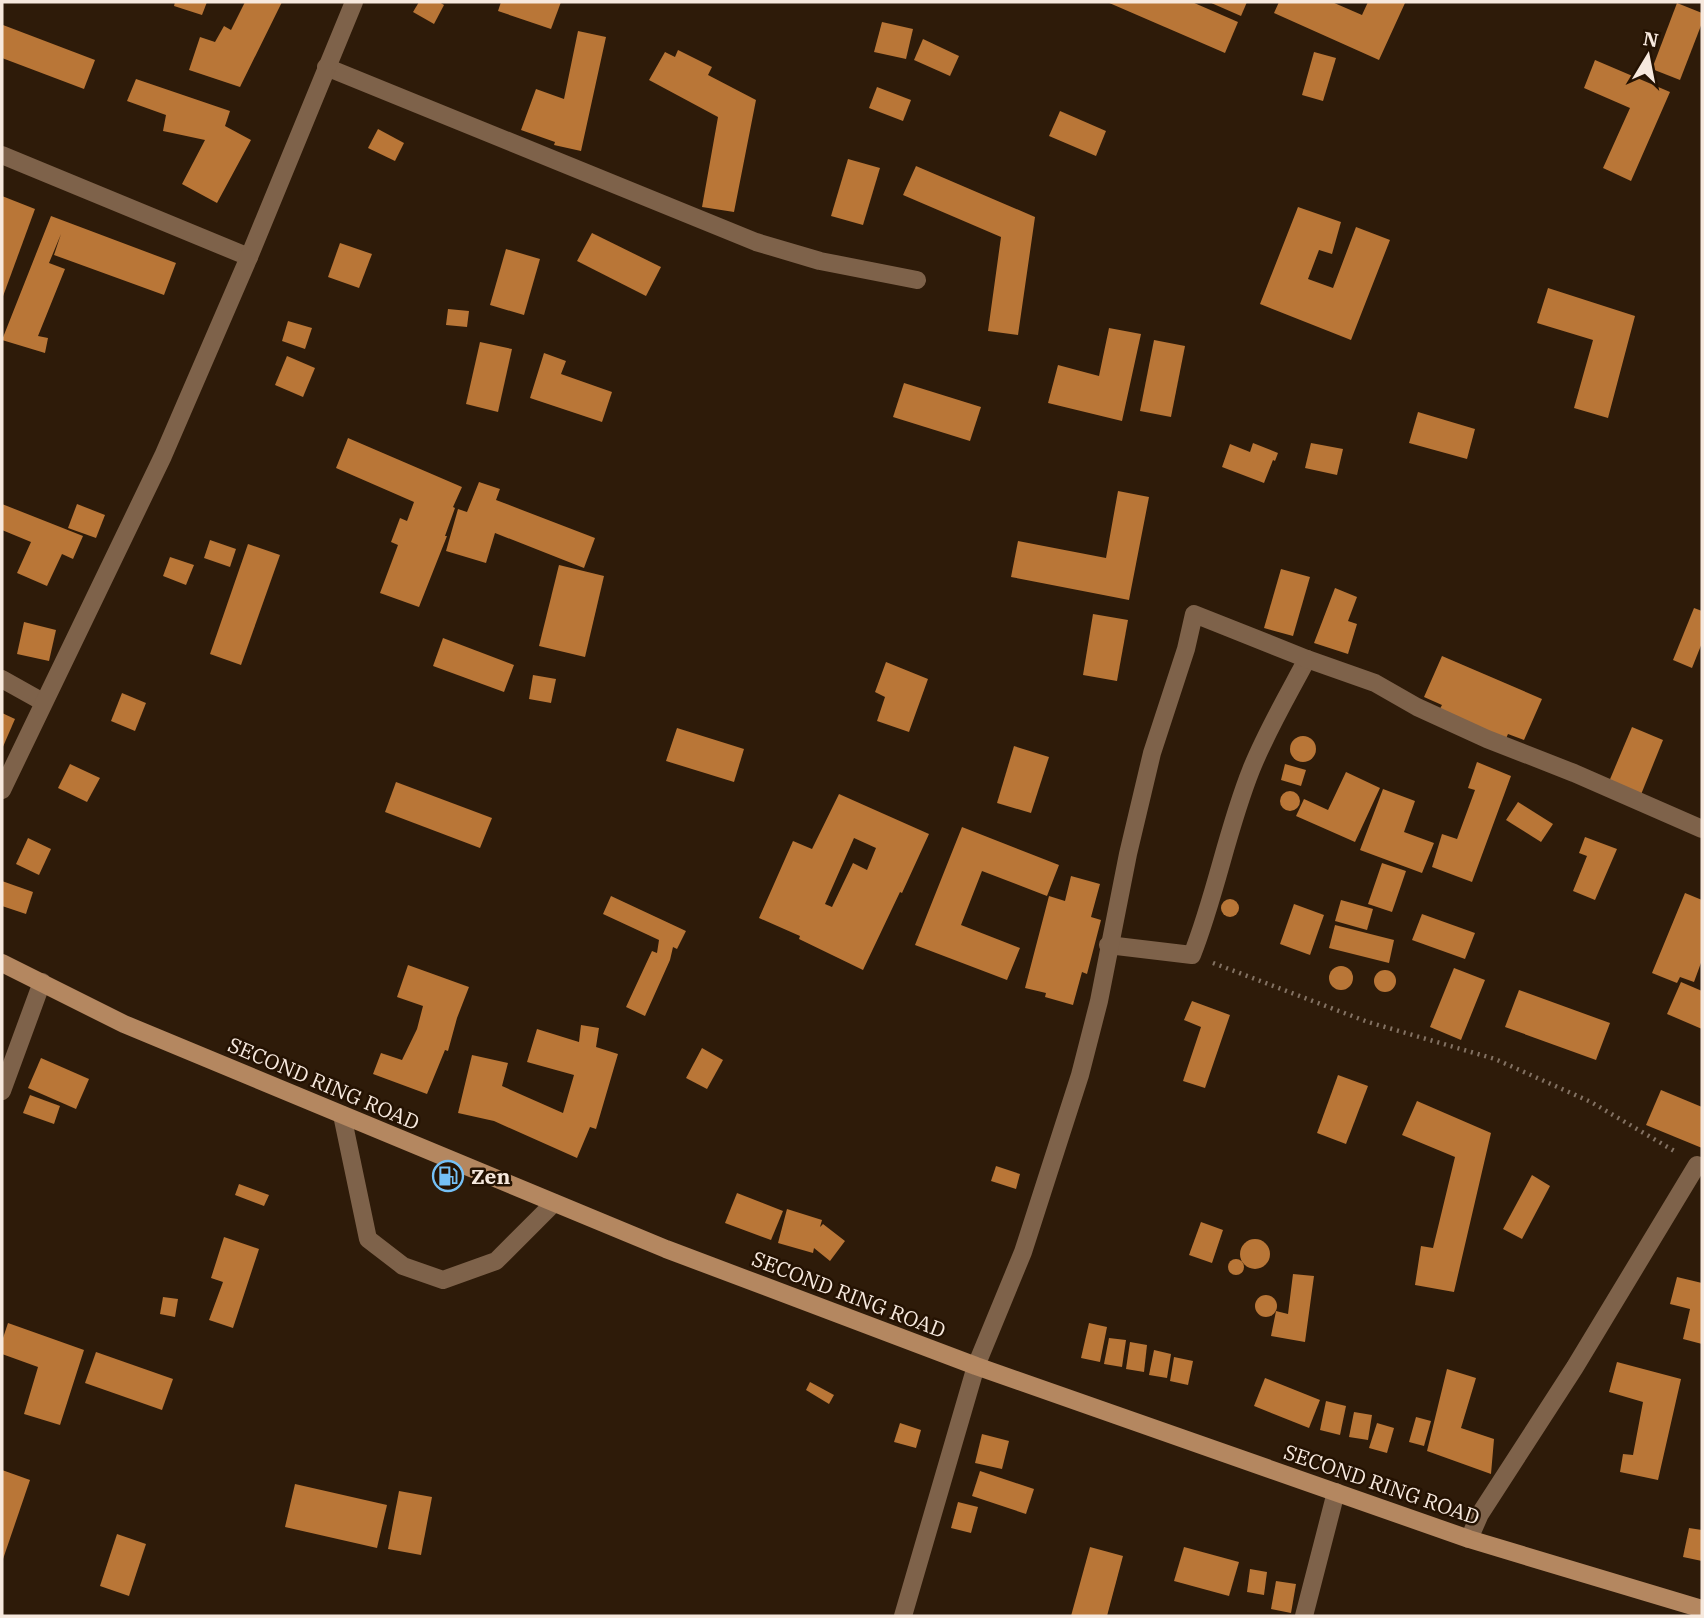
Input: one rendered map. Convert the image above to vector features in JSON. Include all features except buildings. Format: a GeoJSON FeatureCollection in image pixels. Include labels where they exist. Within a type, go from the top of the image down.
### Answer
{"type":"FeatureCollection","features":[{"type":"Feature","properties":{"kind":"main road","name":"SECOND RING ROAD"},"geometry":{"type":"LineString","coordinates":[[2,963],[124,1024],[554,1203],[666,1249],[976,1367],[1469,1539],[1702,1609]]}},
{"type":"Feature","properties":{"kind":"street"},"geometry":{"type":"LineString","coordinates":[[2,790],[163,456],[249,257],[354,2]]}},
{"type":"Feature","properties":{"kind":"street"},"geometry":{"type":"LineString","coordinates":[[326,67],[756,242],[820,261],[917,281]]}},
{"type":"Feature","properties":{"kind":"street"},"geometry":{"type":"LineString","coordinates":[[2,155],[249,257]]}},
{"type":"Feature","properties":{"kind":"street"},"geometry":{"type":"LineString","coordinates":[[903,1616],[976,1367],[1023,1252],[1080,1075],[1099,1001],[1108,946],[1152,753],[1186,649],[1194,614],[1375,683],[1417,707],[1488,739],[1702,829]]}},
{"type":"Feature","properties":{"kind":"street"},"geometry":{"type":"LineString","coordinates":[[1108,946],[1192,955],[1216,887],[1251,769],[1307,659]]}},
{"type":"Feature","properties":{"kind":"street"},"geometry":{"type":"LineString","coordinates":[[2,679],[43,702]]}},
{"type":"Feature","properties":{"kind":"street"},"geometry":{"type":"LineString","coordinates":[[2,1091],[42,982]]}},
{"type":"Feature","properties":{"kind":"street"},"geometry":{"type":"LineString","coordinates":[[342,1115],[368,1239],[403,1266],[443,1280],[496,1261],[554,1203]]}},
{"type":"Feature","properties":{"kind":"street"},"geometry":{"type":"LineString","coordinates":[[1469,1539],[1480,1514],[1700,1166]]}},
{"type":"Feature","properties":{"kind":"street"},"geometry":{"type":"LineString","coordinates":[[1304,1616],[1336,1492]]}},
{"type":"Feature","properties":{"kind":"path"},"geometry":{"type":"LineString","coordinates":[[1192,955],[1368,1022],[1495,1059],[1591,1102],[1700,1166]]}},
{"type":"Feature","properties":{"kind":"place","name":"Zen"},"geometry":{"type":"Point","coordinates":[448,1176]}}]}
